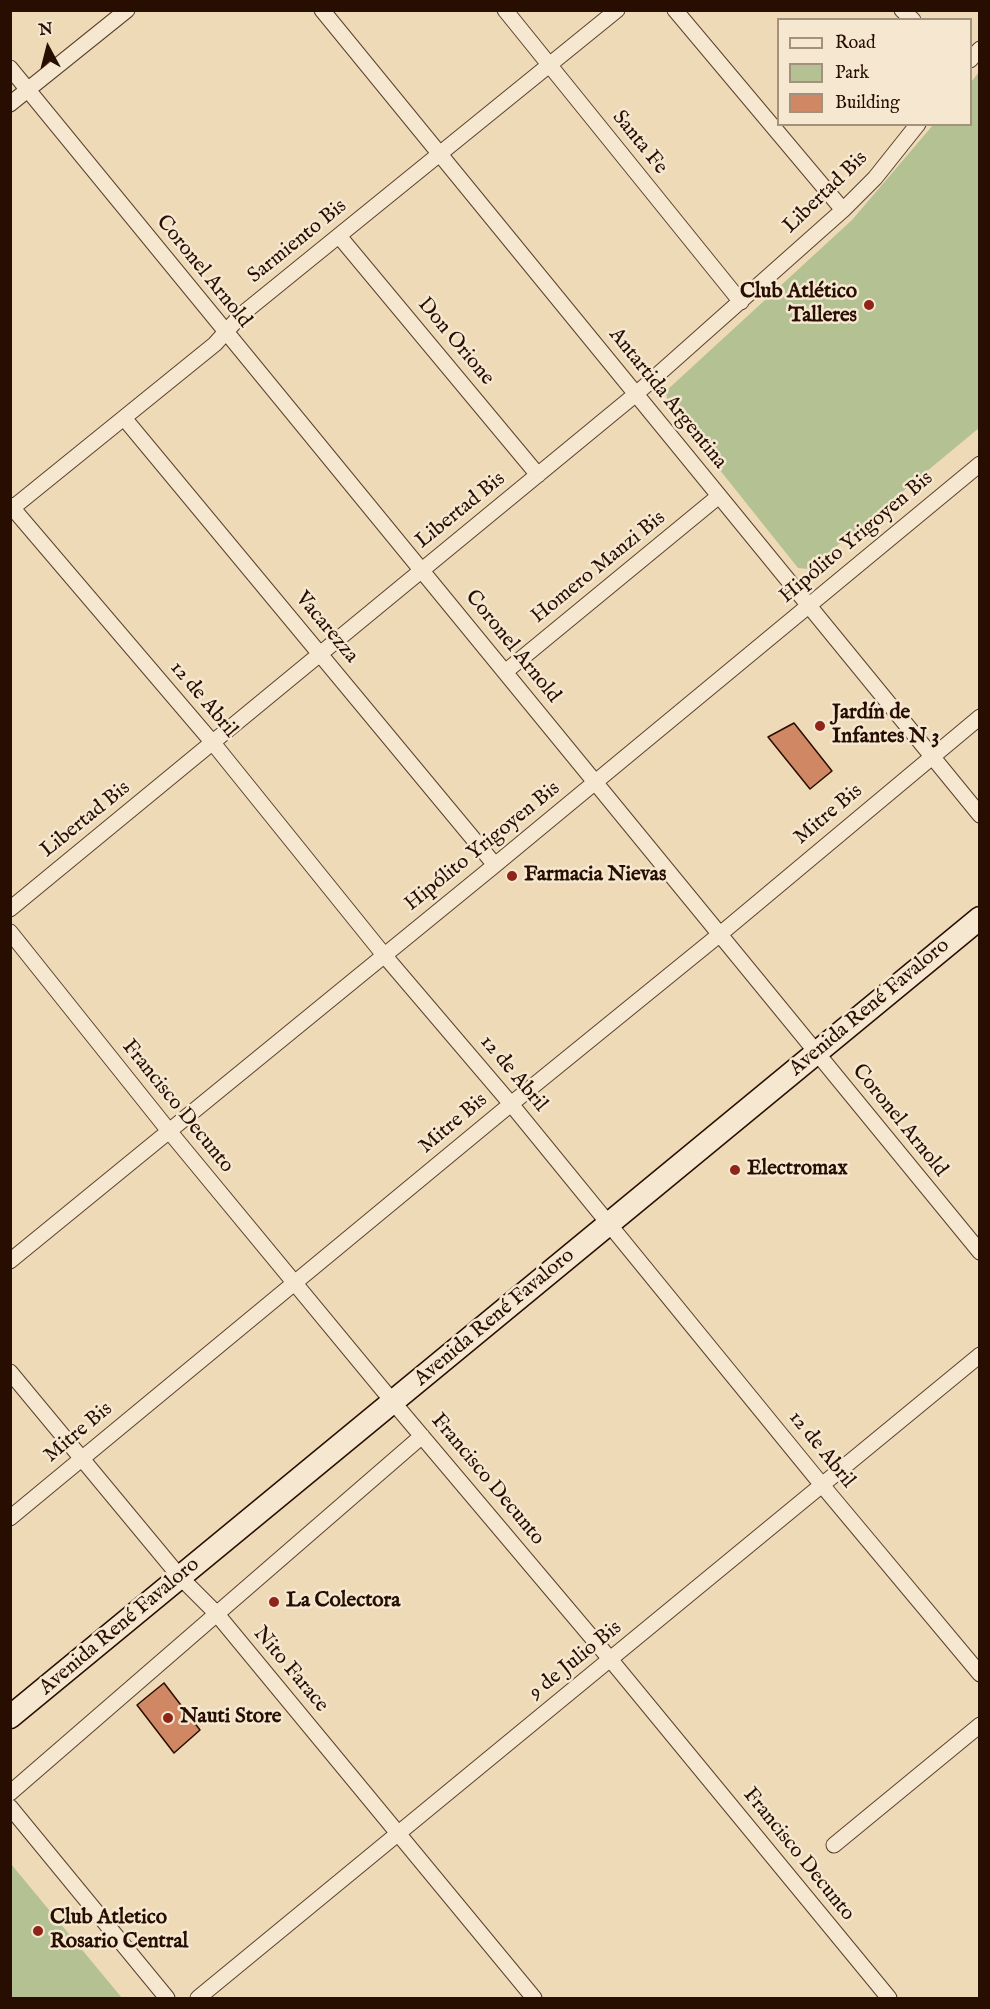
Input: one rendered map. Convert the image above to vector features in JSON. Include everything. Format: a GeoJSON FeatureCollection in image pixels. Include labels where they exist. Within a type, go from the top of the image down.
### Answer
{"type":"FeatureCollection","features":[{"type":"Feature","properties":{"kind":"main road","name":"Avenida René Favaloro"},"geometry":{"type":"LineString","coordinates":[[10,1717],[980,918]]}},
{"type":"Feature","properties":{"kind":"street"},"geometry":{"type":"LineString","coordinates":[[10,104],[127,10]]}},
{"type":"Feature","properties":{"kind":"street","name":"Antartida Argentina"},"geometry":{"type":"LineString","coordinates":[[322,10],[980,815]]}},
{"type":"Feature","properties":{"kind":"street","name":"Santa Fe"},"geometry":{"type":"LineString","coordinates":[[505,10],[741,302]]}},
{"type":"Feature","properties":{"kind":"street","name":"Sarmiento Bis"},"geometry":{"type":"LineString","coordinates":[[11,508],[215,344],[241,315],[617,10]]}},
{"type":"Feature","properties":{"kind":"street"},"geometry":{"type":"LineString","coordinates":[[675,10],[843,210]]}},
{"type":"Feature","properties":{"kind":"street","name":"Coronel Arnold"},"geometry":{"type":"LineString","coordinates":[[10,68],[980,1252]]}},
{"type":"Feature","properties":{"kind":"street","name":"Libertad Bis"},"geometry":{"type":"LineString","coordinates":[[10,909],[636,394],[843,210],[875,178],[916,126]]}},
{"type":"Feature","properties":{"kind":"street","name":"Don Orione"},"geometry":{"type":"LineString","coordinates":[[339,236],[538,475]]}},
{"type":"Feature","properties":{"kind":"street","name":"Vacarezza"},"geometry":{"type":"LineString","coordinates":[[124,418],[495,865]]}},
{"type":"Feature","properties":{"kind":"street","name":"Hipólito Yrigoyen Bis"},"geometry":{"type":"LineString","coordinates":[[10,1261],[495,865],[980,464]]}},
{"type":"Feature","properties":{"kind":"street","name":"Homero Manzi Bis"},"geometry":{"type":"LineString","coordinates":[[505,672],[719,496]]}},
{"type":"Feature","properties":{"kind":"street","name":"12 de Abril"},"geometry":{"type":"LineString","coordinates":[[11,508],[213,743],[384,955],[610,1223],[822,1485],[980,1674]]}},
{"type":"Feature","properties":{"kind":"street","name":"Mitre Bis"},"geometry":{"type":"LineString","coordinates":[[10,1518],[719,935],[980,717]]}},
{"type":"Feature","properties":{"kind":"street","name":"Francisco Decunto"},"geometry":{"type":"LineString","coordinates":[[10,932],[294,1283],[610,1659],[889,1998]]}},
{"type":"Feature","properties":{"kind":"street","name":"9 de Julio Bis"},"geometry":{"type":"LineString","coordinates":[[198,1998],[980,1355]]}},
{"type":"Feature","properties":{"kind":"street","name":"Nito Farace"},"geometry":{"type":"LineString","coordinates":[[10,1372],[180,1577],[216,1613],[534,1998]]}},
{"type":"Feature","properties":{"kind":"street"},"geometry":{"type":"LineString","coordinates":[[10,1793],[422,1436]]}},
{"type":"Feature","properties":{"kind":"street"},"geometry":{"type":"LineString","coordinates":[[834,1845],[980,1725]]}},
{"type":"Feature","properties":{"kind":"street"},"geometry":{"type":"LineString","coordinates":[[10,1808],[167,1998]]}},
{"type":"Feature","properties":{"kind":"green space","name":"Club Atlético Talleres"},"geometry":{"type":"Polygon","coordinates":[[[979,72],[979,428],[809,569],[798,568],[668,405],[666,391],[852,220],[932,126],[972,126],[972,81],[979,72]]]}},
{"type":"Feature","properties":{"kind":"green space","name":"Club Atletico Rosario Central"},"geometry":{"type":"Polygon","coordinates":[[[11,1864],[122,1998],[11,1998],[11,1864]]]}},
{"type":"Feature","properties":{"kind":"building"},"geometry":{"type":"Polygon","coordinates":[[[794,723],[832,771],[810,789],[768,737],[794,723]]]}},
{"type":"Feature","properties":{"kind":"building","name":"Nauti Store"},"geometry":{"type":"Polygon","coordinates":[[[164,1683],[200,1730],[174,1753],[137,1705],[164,1683]]]}},
{"type":"Feature","properties":{"kind":"place","name":"Club Atlético Talleres"},"geometry":{"type":"Point","coordinates":[869,305]}},
{"type":"Feature","properties":{"kind":"place","name":"Jardín de Infantes N 3"},"geometry":{"type":"Point","coordinates":[820,726]}},
{"type":"Feature","properties":{"kind":"place","name":"Farmacia Nievas"},"geometry":{"type":"Point","coordinates":[512,876]}},
{"type":"Feature","properties":{"kind":"place","name":"Electromax"},"geometry":{"type":"Point","coordinates":[735,1170]}},
{"type":"Feature","properties":{"kind":"place","name":"La Colectora"},"geometry":{"type":"Point","coordinates":[274,1602]}},
{"type":"Feature","properties":{"kind":"place","name":"Nauti Store"},"geometry":{"type":"Point","coordinates":[168,1718]}},
{"type":"Feature","properties":{"kind":"place","name":"Club Atletico Rosario Central"},"geometry":{"type":"Point","coordinates":[38,1931]}}]}
